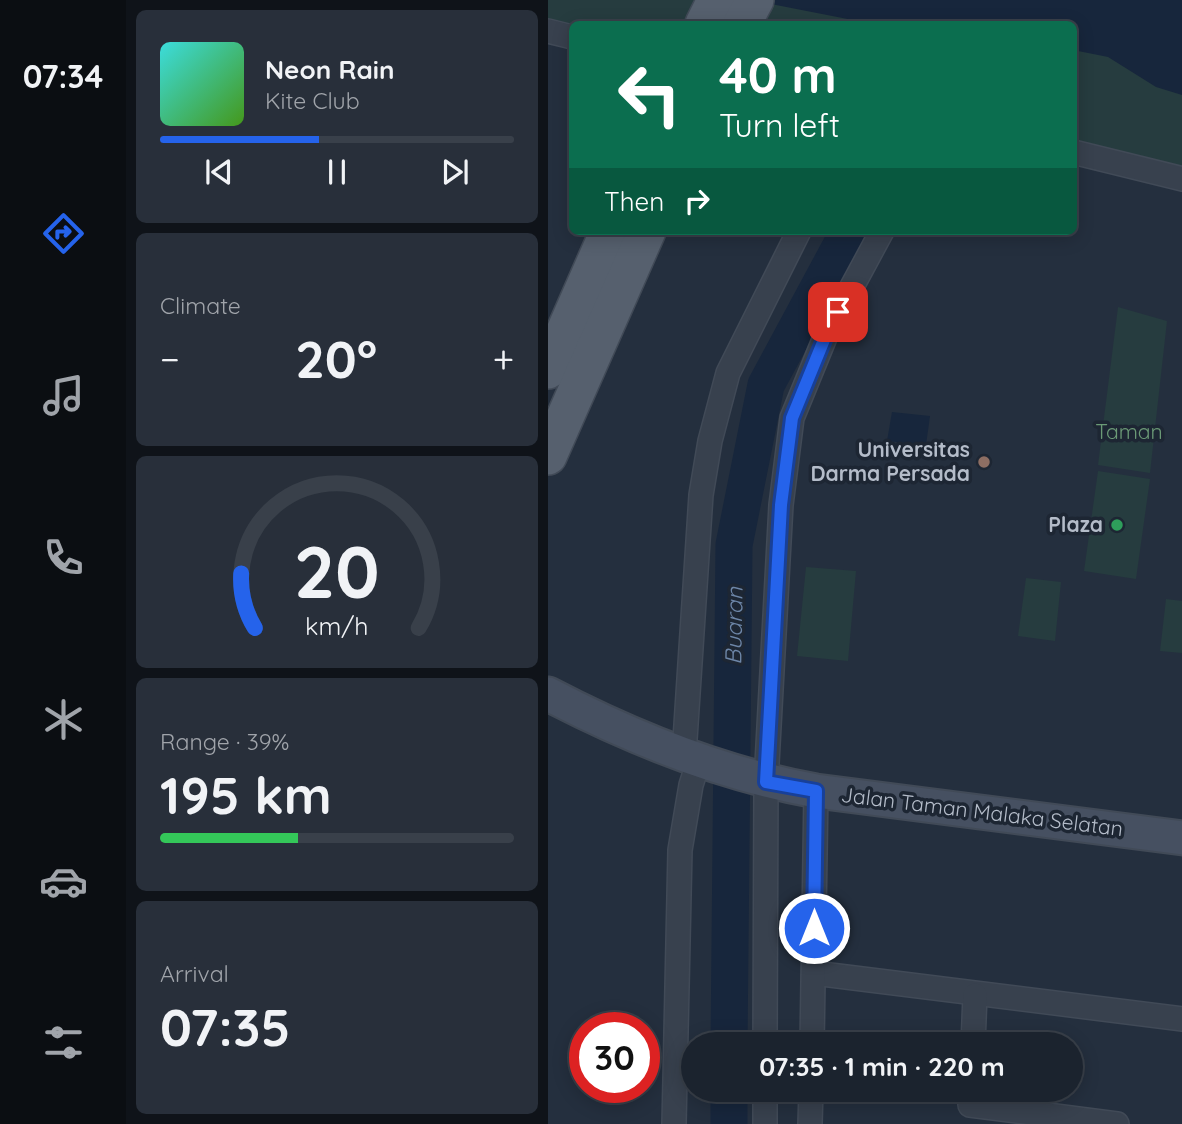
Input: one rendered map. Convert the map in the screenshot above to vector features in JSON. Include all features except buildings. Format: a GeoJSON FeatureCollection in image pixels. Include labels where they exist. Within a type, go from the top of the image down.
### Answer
{"type":"FeatureCollection","features":[{"type":"Feature","properties":{"kind":"main road"},"geometry":{"type":"LineString","coordinates":[[705,21],[715,0]]}},
{"type":"Feature","properties":{"kind":"main road"},"geometry":{"type":"LineString","coordinates":[[744,21],[755,0]]}},
{"type":"Feature","properties":{"kind":"main road"},"geometry":{"type":"LineString","coordinates":[[548,370],[607,235]]}},
{"type":"Feature","properties":{"kind":"main road"},"geometry":{"type":"LineString","coordinates":[[548,456],[645,235]]}},
{"type":"Feature","properties":{"kind":"street"},"geometry":{"type":"LineString","coordinates":[[548,31],[569,36]]}},
{"type":"Feature","properties":{"kind":"street"},"geometry":{"type":"LineString","coordinates":[[1077,153],[1182,179]]}},
{"type":"Feature","properties":{"kind":"street"},"geometry":{"type":"LineString","coordinates":[[673,1124],[680,850],[696,759],[701,495],[710,441],[728,373],[797,235]]}},
{"type":"Feature","properties":{"kind":"street"},"geometry":{"type":"LineString","coordinates":[[765,1032],[756,779],[781,505],[792,418],[826,335],[880,235]]}},
{"type":"Feature","properties":{"kind":"street","name":"Jalan Taman Malaka Selatan"},"geometry":{"type":"LineString","coordinates":[[548,694],[591,716],[696,759],[756,779],[816,791],[1182,838]]}},
{"type":"Feature","properties":{"kind":"street"},"geometry":{"type":"LineString","coordinates":[[812,1032],[816,791]]}},
{"type":"Feature","properties":{"kind":"street"},"geometry":{"type":"LineString","coordinates":[[814,973],[1182,1019]]}},
{"type":"Feature","properties":{"kind":"street"},"geometry":{"type":"LineString","coordinates":[[974,1032],[975,995]]}},
{"type":"Feature","properties":{"kind":"street"},"geometry":{"type":"LineString","coordinates":[[765,1102],[765,1124]]}},
{"type":"Feature","properties":{"kind":"street"},"geometry":{"type":"LineString","coordinates":[[810,1124],[811,1102]]}},
{"type":"Feature","properties":{"kind":"street"},"geometry":{"type":"LineString","coordinates":[[970,1106],[1117,1124]]}},
{"type":"Feature","properties":{"kind":"green space"},"geometry":{"type":"Polygon","coordinates":[[[548,0],[715,0],[704,21],[569,21],[569,38],[548,33],[548,0]]]}},
{"type":"Feature","properties":{"kind":"green space"},"geometry":{"type":"Polygon","coordinates":[[[755,0],[1182,0],[1182,179],[1077,153],[1077,21],[744,21],[755,0]]]}},
{"type":"Feature","properties":{"kind":"green space","name":"Taman"},"geometry":{"type":"Polygon","coordinates":[[[1118,307],[1167,321],[1150,473],[1098,465],[1118,307]]]}},
{"type":"Feature","properties":{"kind":"green space","name":"Plaza"},"geometry":{"type":"Polygon","coordinates":[[[1098,471],[1150,479],[1136,579],[1084,571],[1098,471]]]}},
{"type":"Feature","properties":{"kind":"green space"},"geometry":{"type":"Polygon","coordinates":[[[806,567],[856,571],[848,661],[797,656],[806,567]]]}},
{"type":"Feature","properties":{"kind":"green space"},"geometry":{"type":"Polygon","coordinates":[[[1026,578],[1061,582],[1055,641],[1018,636],[1026,578]]]}},
{"type":"Feature","properties":{"kind":"green space"},"geometry":{"type":"Polygon","coordinates":[[[1166,599],[1182,601],[1182,653],[1160,651],[1166,599]]]}},
{"type":"Feature","properties":{"kind":"water"},"geometry":{"type":"Polygon","coordinates":[[[750,0],[1182,0],[1182,95],[1156,87],[1108,57],[1077,51],[1077,21],[858,21],[750,0]]]}},
{"type":"Feature","properties":{"kind":"water"},"geometry":{"type":"Polygon","coordinates":[[[892,412],[930,416],[926,445],[887,441],[892,412]]]}},
{"type":"Feature","properties":{"kind":"waterway","name":"Buaran"},"geometry":{"type":"LineString","coordinates":[[729,1032],[734,545],[766,385],[847,235]]}},
{"type":"Feature","properties":{"kind":"waterway","name":"Buaran"},"geometry":{"type":"LineString","coordinates":[[729,1102],[729,1124]]}},
{"type":"Feature","properties":{"kind":"place","name":"Universitas Darma Persada"},"geometry":{"type":"Point","coordinates":[984,462]}},
{"type":"Feature","properties":{"kind":"place","name":"Plaza"},"geometry":{"type":"Point","coordinates":[1117,525]}},
{"type":"Feature","properties":{"kind":"route"},"geometry":{"type":"LineString","coordinates":[[814,928],[816,791],[766,782],[781,505],[792,418],[838,312]]}}]}
